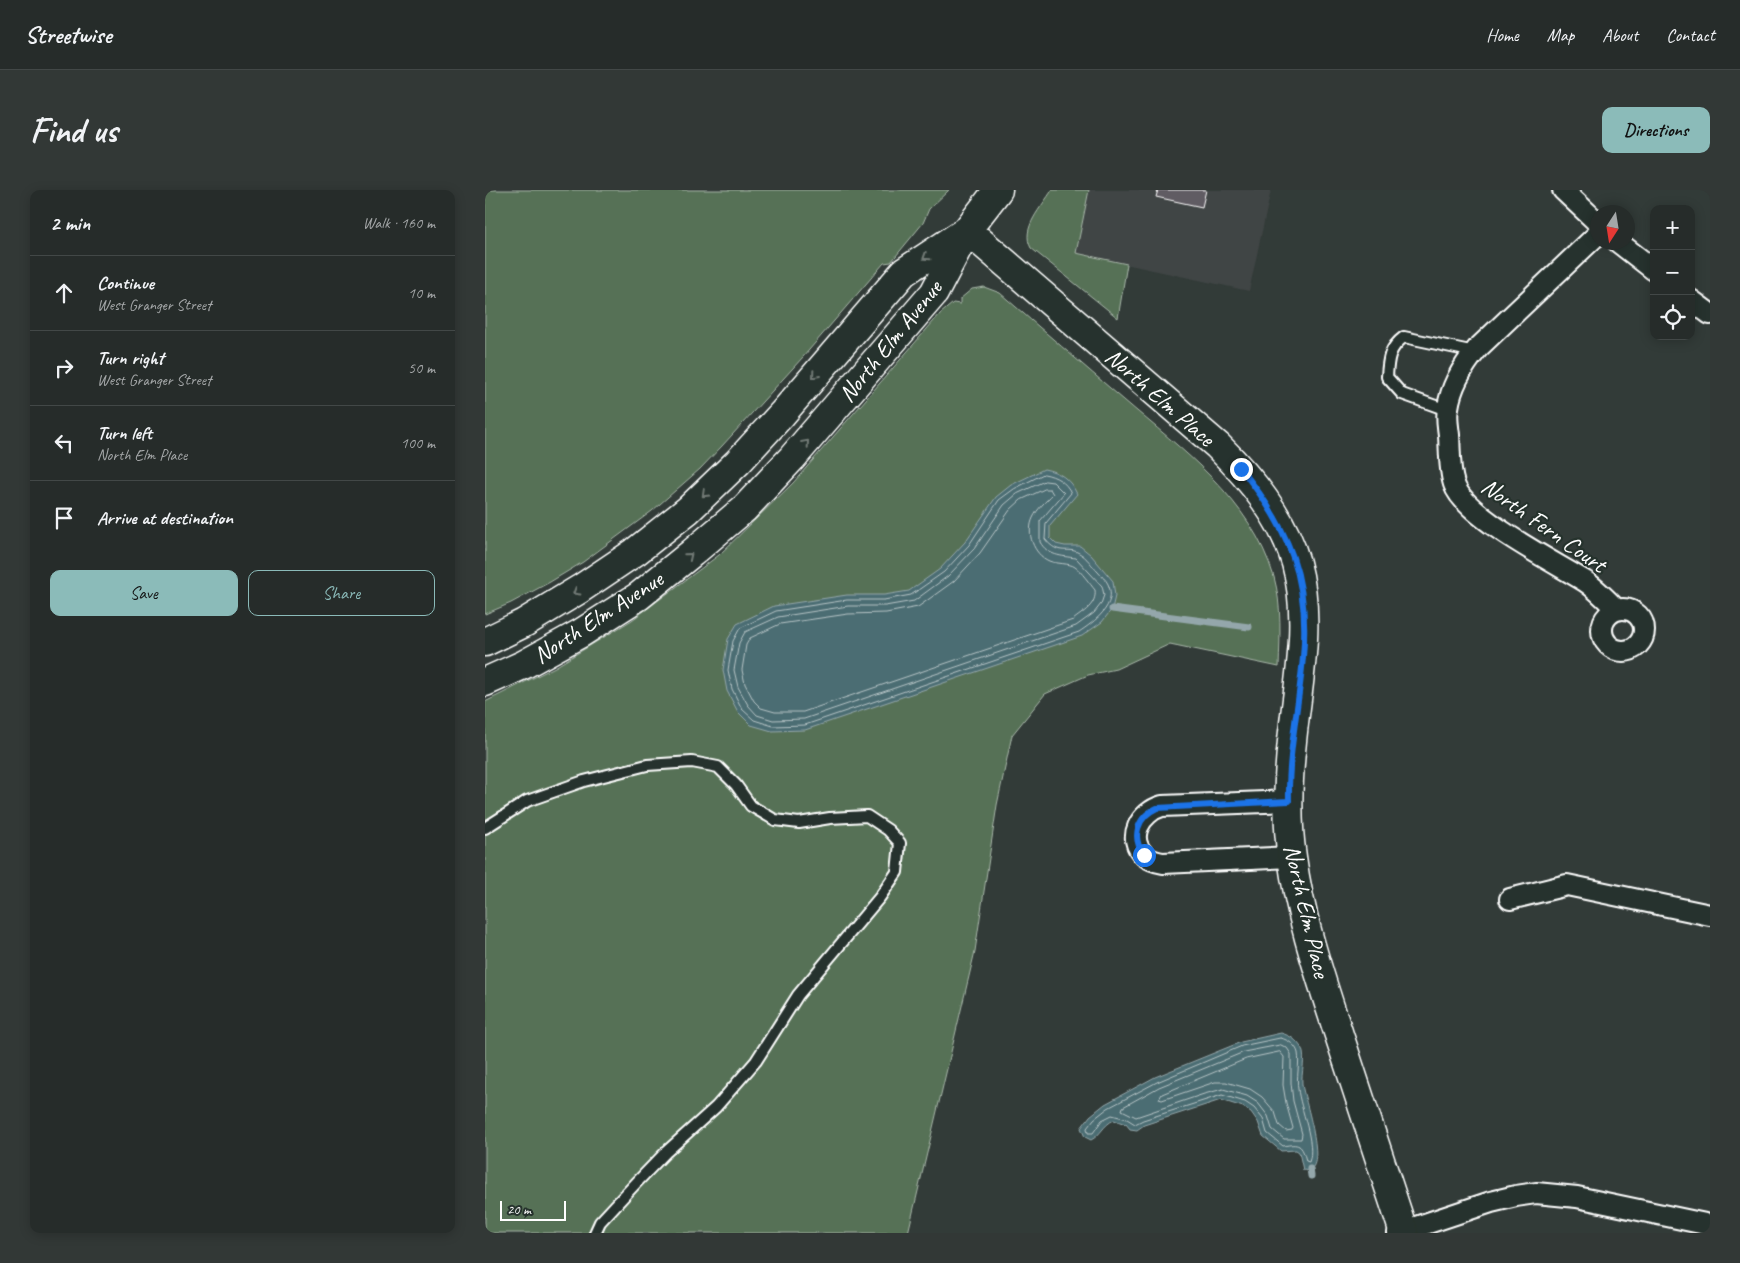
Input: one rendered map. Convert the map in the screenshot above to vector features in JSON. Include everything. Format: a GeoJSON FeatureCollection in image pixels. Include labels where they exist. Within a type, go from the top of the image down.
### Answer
{"type":"FeatureCollection","features":[{"type":"Feature","properties":{"kind":"main road"},"geometry":{"type":"LineString","coordinates":[[967,230],[998,190]]}},
{"type":"Feature","properties":{"kind":"main road","name":"North Elm Avenue"},"geometry":{"type":"LineString","coordinates":[[485,642],[523,623],[580,589],[635,552],[688,510],[738,462],[782,414],[904,272],[967,230]]}},
{"type":"Feature","properties":{"kind":"main road","name":"North Elm Avenue"},"geometry":{"type":"LineString","coordinates":[[485,682],[523,665],[639,596],[693,554],[745,508],[792,458],[934,293],[967,230]]}},
{"type":"Feature","properties":{"kind":"main road","name":"North Elm Place"},"geometry":{"type":"LineString","coordinates":[[967,230],[1218,446],[1260,492],[1288,542],[1296,563],[1304,624],[1303,657],[1292,741],[1289,801],[1291,857],[1300,904],[1315,960],[1402,1232]]}},
{"type":"Feature","properties":{"kind":"street"},"geometry":{"type":"LineString","coordinates":[[1563,190],[1590,215]]}},
{"type":"Feature","properties":{"kind":"street","name":"North Fern Court"},"geometry":{"type":"LineString","coordinates":[[1590,242],[1475,352],[1462,368],[1454,384],[1447,410],[1450,462],[1454,484],[1462,499],[1483,518],[1562,569],[1585,580],[1617,610]]}},
{"type":"Feature","properties":{"kind":"street"},"geometry":{"type":"LineString","coordinates":[[1628,250],[1650,267]]}},
{"type":"Feature","properties":{"kind":"street"},"geometry":{"type":"LineString","coordinates":[[1695,303],[1710,314]]}},
{"type":"Feature","properties":{"kind":"street"},"geometry":{"type":"LineString","coordinates":[[1289,801],[1162,806],[1144,816],[1138,827],[1137,837],[1140,850],[1144,855],[1163,863],[1291,857]]}},
{"type":"Feature","properties":{"kind":"street"},"geometry":{"type":"LineString","coordinates":[[1510,899],[1567,885],[1710,915]]}},
{"type":"Feature","properties":{"kind":"street"},"geometry":{"type":"LineString","coordinates":[[1402,1232],[1491,1202],[1516,1196],[1536,1194],[1577,1197],[1710,1225]]}},
{"type":"Feature","properties":{"kind":"lane"},"geometry":{"type":"LineString","coordinates":[[1447,410],[1402,394],[1387,377],[1388,359],[1395,344],[1405,337],[1475,352]]}},
{"type":"Feature","properties":{"kind":"lane"},"geometry":{"type":"LineString","coordinates":[[485,828],[527,801],[584,781],[647,766],[692,762],[718,767],[736,785],[751,806],[775,820],[799,823],[830,818],[867,816],[888,830],[899,842],[897,872],[880,897],[798,995],[756,1061],[715,1107],[666,1152],[637,1182],[600,1222],[595,1233]]}},
{"type":"Feature","properties":{"kind":"shaded area"},"geometry":{"type":"Polygon","coordinates":[[[1089,190],[1271,190],[1249,291],[1075,253],[1089,190]]]}},
{"type":"Feature","properties":{"kind":"green space"},"geometry":{"type":"Polygon","coordinates":[[[485,190],[949,190],[929,209],[923,223],[891,262],[884,263],[803,357],[700,469],[652,511],[583,562],[511,603],[485,614],[485,190]]]}},
{"type":"Feature","properties":{"kind":"green space"},"geometry":{"type":"Polygon","coordinates":[[[1052,190],[1089,190],[1076,253],[1127,264],[1118,318],[1031,248],[1028,240],[1030,225],[1052,190]]]}},
{"type":"Feature","properties":{"kind":"green space"},"geometry":{"type":"Polygon","coordinates":[[[984,287],[1000,293],[1169,438],[1191,457],[1232,500],[1249,523],[1263,549],[1274,577],[1279,610],[1279,667],[1170,644],[1116,669],[1088,675],[1045,694],[1012,735],[997,805],[975,951],[908,1233],[485,1233],[485,702],[555,667],[632,620],[719,555],[793,483],[940,314],[953,303],[960,304],[960,299],[972,289],[984,287]]]}},
{"type":"Feature","properties":{"kind":"water"},"geometry":{"type":"Polygon","coordinates":[[[1044,469],[1064,477],[1077,494],[1050,526],[1050,538],[1056,544],[1080,546],[1091,555],[1113,581],[1115,596],[1112,609],[1102,622],[1082,636],[805,730],[772,731],[751,725],[738,712],[727,691],[723,670],[728,639],[737,624],[774,606],[847,595],[884,595],[909,591],[940,569],[965,542],[996,497],[1011,485],[1044,469]]]}},
{"type":"Feature","properties":{"kind":"water"},"geometry":{"type":"Polygon","coordinates":[[[1281,1033],[1296,1041],[1303,1053],[1302,1084],[1316,1149],[1315,1161],[1311,1169],[1303,1170],[1299,1152],[1296,1150],[1281,1151],[1263,1136],[1258,1122],[1251,1112],[1243,1107],[1221,1100],[1144,1125],[1137,1130],[1130,1129],[1126,1124],[1114,1120],[1091,1140],[1085,1137],[1081,1128],[1090,1116],[1105,1104],[1155,1077],[1241,1042],[1281,1033]]]}},
{"type":"Feature","properties":{"kind":"building"},"geometry":{"type":"Polygon","coordinates":[[[1158,190],[1206,190],[1202,207],[1156,197],[1158,190]]]}},
{"type":"Feature","properties":{"kind":"waterway"},"geometry":{"type":"LineString","coordinates":[[1112,609],[1249,627]]}},
{"type":"Feature","properties":{"kind":"waterway"},"geometry":{"type":"LineString","coordinates":[[1310,1169],[1311,1176]]}},
{"type":"Feature","properties":{"kind":"route"},"geometry":{"type":"LineString","coordinates":[[1144,855],[1137,842],[1138,827],[1144,816],[1162,806],[1289,801],[1292,741],[1303,657],[1304,624],[1301,590],[1296,563],[1288,542],[1260,492],[1241,469]]}}]}
